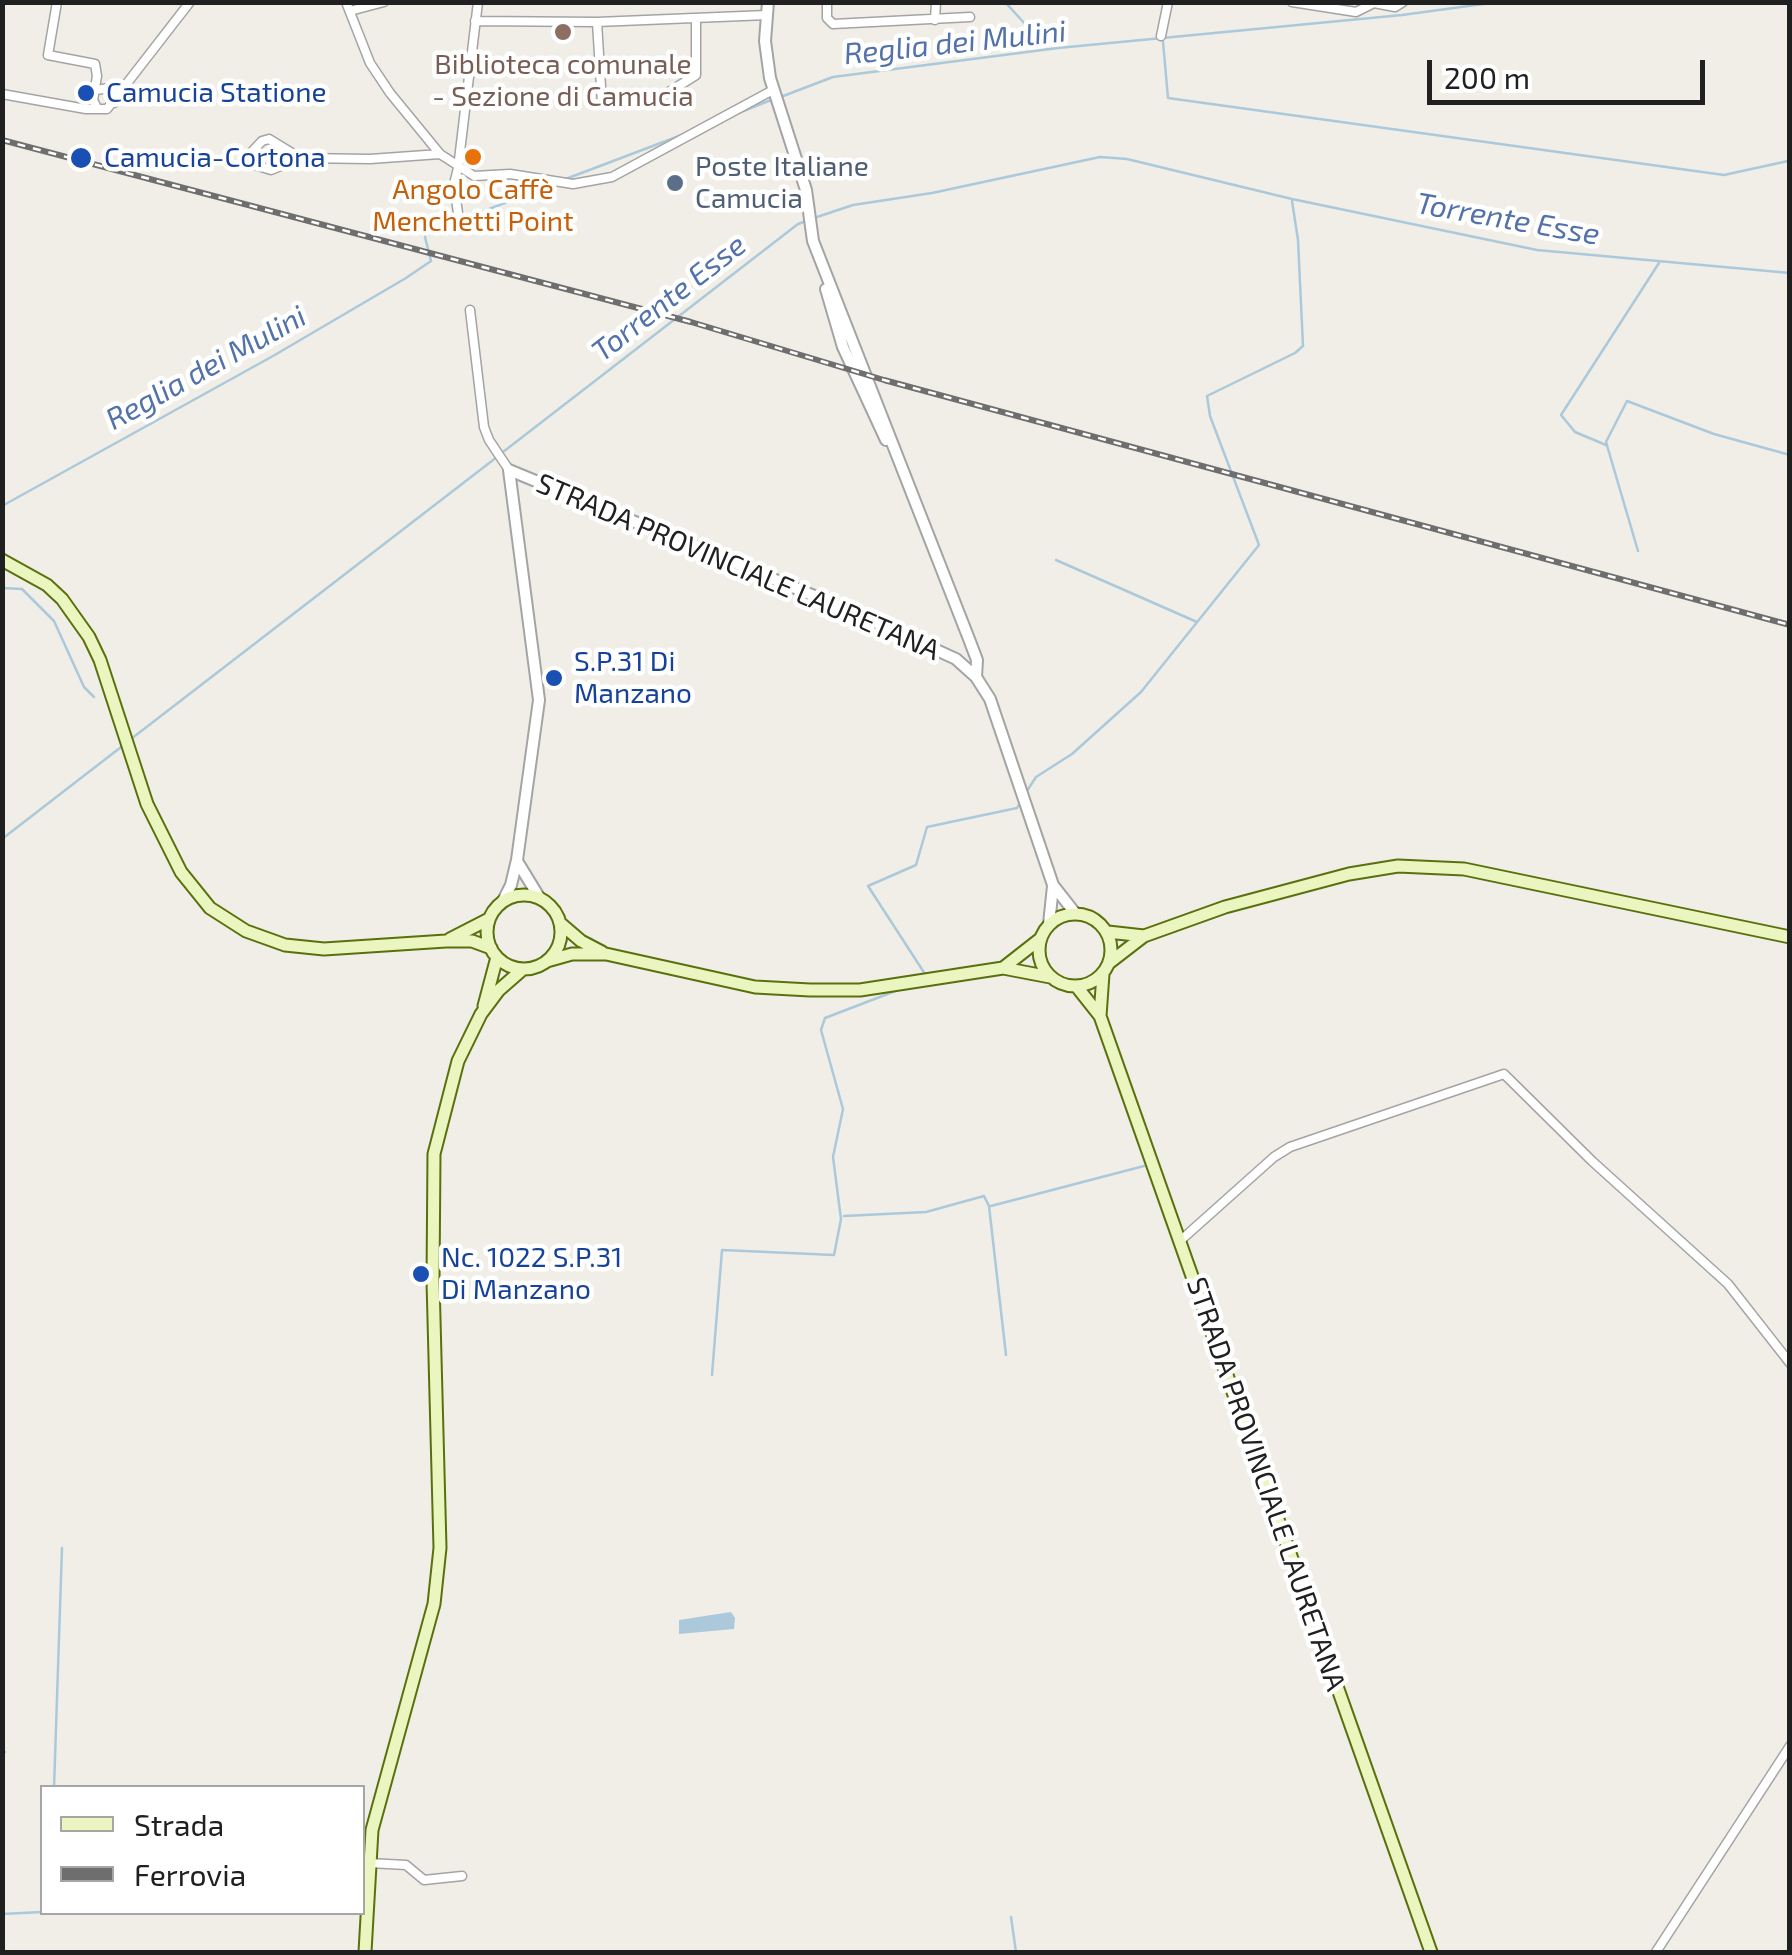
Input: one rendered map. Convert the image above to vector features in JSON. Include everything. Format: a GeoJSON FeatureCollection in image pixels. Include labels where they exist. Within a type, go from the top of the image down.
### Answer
{"type":"FeatureCollection","features":[{"type":"Feature","properties":{"kind":"main road"},"geometry":{"type":"LineString","coordinates":[[2,560],[28,572],[62,599],[88,637],[108,683],[147,804],[181,872],[210,908],[246,931],[284,945],[324,950],[472,941],[510,966],[524,969]]}},
{"type":"Feature","properties":{"kind":"main road"},"geometry":{"type":"LineString","coordinates":[[481,1014],[524,969],[572,954],[606,954],[755,987],[860,990],[1004,968],[1077,986],[1088,984],[1144,936],[1226,907],[1349,874],[1398,866],[1464,869],[1790,937]]}},
{"type":"Feature","properties":{"kind":"main road"},"geometry":{"type":"LineString","coordinates":[[446,940],[489,919],[502,902],[523,894],[550,905],[560,922],[582,941],[606,954]]}},
{"type":"Feature","properties":{"kind":"main road"},"geometry":{"type":"LineString","coordinates":[[1049,924],[1075,913]]}},
{"type":"Feature","properties":{"kind":"main road","name":"STRADA PROVINCIALE LAURETANA"},"geometry":{"type":"LineString","coordinates":[[1075,913],[1089,916],[1108,932],[1112,948],[1100,1016]]}},
{"type":"Feature","properties":{"kind":"main road"},"geometry":{"type":"LineString","coordinates":[[365,1952],[372,1830],[434,1604],[440,1507],[432,1280],[434,1154],[453,1074],[481,1014],[494,952],[487,935],[489,919]]}},
{"type":"Feature","properties":{"kind":"main road"},"geometry":{"type":"LineString","coordinates":[[547,960],[558,946],[560,922]]}},
{"type":"Feature","properties":{"kind":"main road","name":"STRADA PROVINCIALE LAURETANA"},"geometry":{"type":"LineString","coordinates":[[1040,939],[1049,924]]}},
{"type":"Feature","properties":{"kind":"main road"},"geometry":{"type":"LineString","coordinates":[[1108,932],[1144,936]]}},
{"type":"Feature","properties":{"kind":"main road"},"geometry":{"type":"LineString","coordinates":[[1004,968],[1040,939]]}},
{"type":"Feature","properties":{"kind":"main road"},"geometry":{"type":"LineString","coordinates":[[1040,939],[1040,959],[1050,977]]}},
{"type":"Feature","properties":{"kind":"main road","name":"STRADA PROVINCIALE LAURETANA"},"geometry":{"type":"LineString","coordinates":[[1077,986],[1100,1016],[1431,1952]]}},
{"type":"Feature","properties":{"kind":"street"},"geometry":{"type":"LineString","coordinates":[[57,2],[48,55],[94,64],[97,76],[92,100],[97,108]]}},
{"type":"Feature","properties":{"kind":"street"},"geometry":{"type":"LineString","coordinates":[[2,94],[107,109],[190,2]]}},
{"type":"Feature","properties":{"kind":"street"},"geometry":{"type":"LineString","coordinates":[[384,2],[348,6],[370,63],[440,154],[474,176],[510,174],[573,184],[612,177],[773,90]]}},
{"type":"Feature","properties":{"kind":"street"},"geometry":{"type":"LineString","coordinates":[[460,228],[454,184],[478,2]]}},
{"type":"Feature","properties":{"kind":"street"},"geometry":{"type":"LineString","coordinates":[[768,2],[765,41],[773,90],[806,190],[813,241],[822,263],[830,307],[843,348],[878,426],[902,466],[969,640]]}},
{"type":"Feature","properties":{"kind":"street"},"geometry":{"type":"LineString","coordinates":[[827,2],[826,18],[833,24],[970,17]]}},
{"type":"Feature","properties":{"kind":"street"},"geometry":{"type":"LineString","coordinates":[[935,20],[936,2]]}},
{"type":"Feature","properties":{"kind":"street"},"geometry":{"type":"LineString","coordinates":[[1160,36],[1168,2]]}},
{"type":"Feature","properties":{"kind":"street"},"geometry":{"type":"LineString","coordinates":[[1292,2],[1356,12],[1374,3],[1395,7],[1403,2]]}},
{"type":"Feature","properties":{"kind":"street"},"geometry":{"type":"LineString","coordinates":[[476,21],[597,22],[767,15]]}},
{"type":"Feature","properties":{"kind":"street"},"geometry":{"type":"LineString","coordinates":[[597,22],[602,103],[661,97],[696,75],[696,19]]}},
{"type":"Feature","properties":{"kind":"street"},"geometry":{"type":"LineString","coordinates":[[94,92],[101,87],[109,88],[114,102]]}},
{"type":"Feature","properties":{"kind":"street"},"geometry":{"type":"LineString","coordinates":[[300,158],[269,139],[247,157],[255,166],[271,170],[300,158],[370,160],[440,154]]}},
{"type":"Feature","properties":{"kind":"street","name":"STRADA PROVINCIALE LAURETANA"},"geometry":{"type":"LineString","coordinates":[[470,310],[484,427],[507,467],[858,614],[956,659],[976,677],[990,699],[1053,884],[1075,913]]}},
{"type":"Feature","properties":{"kind":"street"},"geometry":{"type":"LineString","coordinates":[[502,902],[512,885],[539,700],[507,467]]}},
{"type":"Feature","properties":{"kind":"street","name":"STRADA PROVINCIALE LAURETANA"},"geometry":{"type":"LineString","coordinates":[[956,659],[969,640]]}},
{"type":"Feature","properties":{"kind":"street","name":"STRADA PROVINCIALE LAURETANA"},"geometry":{"type":"LineString","coordinates":[[969,640],[977,660],[976,677]]}},
{"type":"Feature","properties":{"kind":"street"},"geometry":{"type":"LineString","coordinates":[[516,860],[538,898]]}},
{"type":"Feature","properties":{"kind":"street","name":"STRADA PROVINCIALE LAURETANA"},"geometry":{"type":"LineString","coordinates":[[1049,924],[1053,884]]}},
{"type":"Feature","properties":{"kind":"street"},"geometry":{"type":"LineString","coordinates":[[1180,1240],[1290,1147],[1504,1074],[1728,1284],[1790,1363]]}},
{"type":"Feature","properties":{"kind":"street"},"geometry":{"type":"LineString","coordinates":[[1656,1952],[1790,1746]]}},
{"type":"Feature","properties":{"kind":"street"},"geometry":{"type":"LineString","coordinates":[[370,1862],[406,1865],[424,1880],[462,1876]]}},
{"type":"Feature","properties":{"kind":"water"},"geometry":{"type":"Polygon","coordinates":[[[731,1612],[734,1629],[679,1634],[679,1620],[731,1612]]]}},
{"type":"Feature","properties":{"kind":"waterway"},"geometry":{"type":"LineString","coordinates":[[1005,2],[1047,48]]}},
{"type":"Feature","properties":{"kind":"waterway","name":"Reglia dei Mulini"},"geometry":{"type":"LineString","coordinates":[[778,98],[833,77],[1058,48],[1498,2]]}},
{"type":"Feature","properties":{"kind":"waterway"},"geometry":{"type":"LineString","coordinates":[[1163,42],[1168,98],[1724,175],[1788,161]]}},
{"type":"Feature","properties":{"kind":"waterway","name":"Reglia dei Mulini"},"geometry":{"type":"LineString","coordinates":[[736,114],[771,100]]}},
{"type":"Feature","properties":{"kind":"waterway","name":"Reglia dei Mulini"},"geometry":{"type":"LineString","coordinates":[[563,180],[687,133]]}},
{"type":"Feature","properties":{"kind":"waterway","name":"Torrente Esse"},"geometry":{"type":"LineString","coordinates":[[814,218],[853,205],[932,193],[1100,157],[1127,159],[1292,199],[1537,250],[1790,273]]}},
{"type":"Feature","properties":{"kind":"waterway","name":"Reglia dei Mulini"},"geometry":{"type":"LineString","coordinates":[[2,506],[406,278],[431,261],[426,230],[551,185]]}},
{"type":"Feature","properties":{"kind":"waterway"},"geometry":{"type":"LineString","coordinates":[[1025,794],[1036,777],[1072,754],[1141,692],[1259,545],[1210,416],[1207,396],[1303,346],[1298,240],[1292,201]]}},
{"type":"Feature","properties":{"kind":"waterway","name":"Torrente Esse"},"geometry":{"type":"LineString","coordinates":[[503,452],[806,221]]}},
{"type":"Feature","properties":{"kind":"waterway"},"geometry":{"type":"LineString","coordinates":[[1606,445],[1575,432],[1561,415],[1659,263]]}},
{"type":"Feature","properties":{"kind":"waterway"},"geometry":{"type":"LineString","coordinates":[[1638,551],[1606,442],[1627,401],[1714,434],[1790,455]]}},
{"type":"Feature","properties":{"kind":"waterway","name":"Torrente Esse"},"geometry":{"type":"LineString","coordinates":[[131,739],[497,457]]}},
{"type":"Feature","properties":{"kind":"waterway"},"geometry":{"type":"LineString","coordinates":[[1056,560],[1197,622]]}},
{"type":"Feature","properties":{"kind":"waterway"},"geometry":{"type":"LineString","coordinates":[[2,588],[22,589],[54,621],[84,687],[94,697]]}},
{"type":"Feature","properties":{"kind":"waterway","name":"Torrente Esse"},"geometry":{"type":"LineString","coordinates":[[2,839],[125,744]]}},
{"type":"Feature","properties":{"kind":"waterway"},"geometry":{"type":"LineString","coordinates":[[925,974],[868,886],[916,865],[927,827],[1017,808],[1021,801]]}},
{"type":"Feature","properties":{"kind":"waterway"},"geometry":{"type":"LineString","coordinates":[[712,1375],[722,1250],[834,1255],[841,1219],[833,1157],[843,1109],[821,1030],[825,1018],[898,990]]}},
{"type":"Feature","properties":{"kind":"waterway"},"geometry":{"type":"LineString","coordinates":[[991,1206],[1144,1166]]}},
{"type":"Feature","properties":{"kind":"waterway"},"geometry":{"type":"LineString","coordinates":[[844,1216],[926,1212],[984,1196],[989,1206],[1006,1355]]}},
{"type":"Feature","properties":{"kind":"waterway"},"geometry":{"type":"LineString","coordinates":[[54,1785],[62,1548]]}},
{"type":"Feature","properties":{"kind":"waterway"},"geometry":{"type":"LineString","coordinates":[[2,1914],[40,1912]]}},
{"type":"Feature","properties":{"kind":"waterway"},"geometry":{"type":"LineString","coordinates":[[1011,1917],[1016,1952]]}},
{"type":"Feature","properties":{"kind":"railway"},"geometry":{"type":"LineString","coordinates":[[2,140],[691,322],[884,380],[1790,625]]}},
{"type":"Feature","properties":{"kind":"place","name":"Biblioteca comunale - Sezione di Camucia"},"geometry":{"type":"Point","coordinates":[563,32]}},
{"type":"Feature","properties":{"kind":"place","name":"Camucia Statione"},"geometry":{"type":"Point","coordinates":[86,93]}},
{"type":"Feature","properties":{"kind":"place","name":"Angolo Caffè Menchetti Point"},"geometry":{"type":"Point","coordinates":[473,157]}},
{"type":"Feature","properties":{"kind":"place","name":"Camucia-Cortona"},"geometry":{"type":"Point","coordinates":[81,158]}},
{"type":"Feature","properties":{"kind":"place","name":"Poste Italiane Camucia"},"geometry":{"type":"Point","coordinates":[675,183]}},
{"type":"Feature","properties":{"kind":"place","name":"S.P.31 Di Manzano"},"geometry":{"type":"Point","coordinates":[554,678]}},
{"type":"Feature","properties":{"kind":"place","name":"Nc. 1022 S.P.31 Di Manzano"},"geometry":{"type":"Point","coordinates":[421,1274]}}]}
